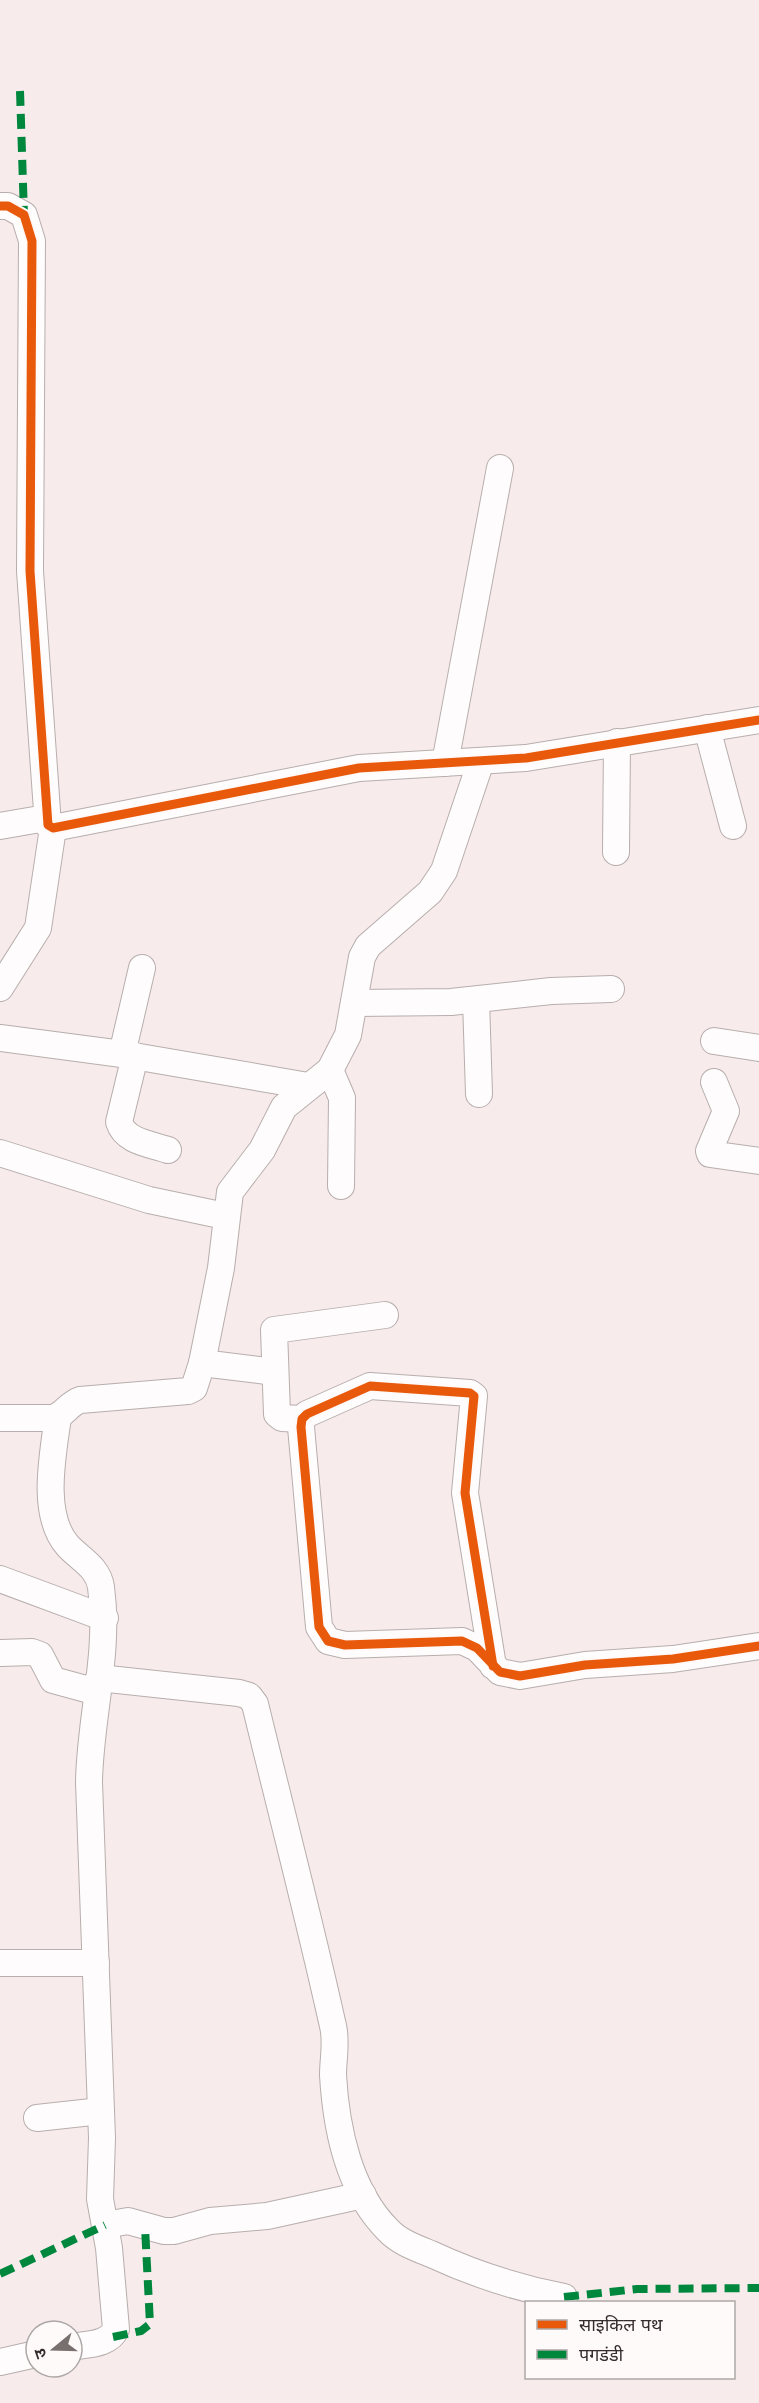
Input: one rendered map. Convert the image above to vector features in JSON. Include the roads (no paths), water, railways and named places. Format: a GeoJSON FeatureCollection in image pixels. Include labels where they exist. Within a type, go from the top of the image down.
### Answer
{"type":"FeatureCollection","features":[{"type":"Feature","properties":{"kind":"street"},"geometry":{"type":"LineString","coordinates":[[0,206],[8,206],[24,215],[32,241],[30,571],[49,823],[38,928],[0,988]]}},
{"type":"Feature","properties":{"kind":"street"},"geometry":{"type":"LineString","coordinates":[[445,763],[500,468]]}},
{"type":"Feature","properties":{"kind":"street"},"geometry":{"type":"LineString","coordinates":[[0,826],[49,823],[359,768],[526,758],[759,720]]}},
{"type":"Feature","properties":{"kind":"street"},"geometry":{"type":"LineString","coordinates":[[707,728],[733,826]]}},
{"type":"Feature","properties":{"kind":"street"},"geometry":{"type":"LineString","coordinates":[[616,852],[617,742]]}},
{"type":"Feature","properties":{"kind":"street"},"geometry":{"type":"LineString","coordinates":[[84,2345],[105,2341],[113,2337],[116,2329],[100,2199],[101,2111],[89,1782],[90,1745],[105,1618],[98,1576],[68,1546],[57,1524],[51,1492],[51,1475],[58,1417],[69,1405],[80,1400],[188,1391],[194,1388],[202,1363],[221,1268],[225,1216],[230,1192],[262,1150],[278,1116],[295,1096],[330,1070],[348,1035],[363,957],[368,946],[430,892],[444,871],[481,760]]}},
{"type":"Feature","properties":{"kind":"street"},"geometry":{"type":"LineString","coordinates":[[142,968],[119,1122],[122,1131],[128,1137],[168,1150]]}},
{"type":"Feature","properties":{"kind":"street"},"geometry":{"type":"LineString","coordinates":[[354,1004],[476,1000],[551,991],[611,989]]}},
{"type":"Feature","properties":{"kind":"street"},"geometry":{"type":"LineString","coordinates":[[476,1000],[479,1094]]}},
{"type":"Feature","properties":{"kind":"street"},"geometry":{"type":"LineString","coordinates":[[0,1038],[128,1055],[308,1086]]}},
{"type":"Feature","properties":{"kind":"street"},"geometry":{"type":"LineString","coordinates":[[714,1041],[759,1048]]}},
{"type":"Feature","properties":{"kind":"street"},"geometry":{"type":"LineString","coordinates":[[330,1070],[342,1098],[341,1185]]}},
{"type":"Feature","properties":{"kind":"street"},"geometry":{"type":"LineString","coordinates":[[714,1082],[726,1111],[709,1151],[710,1154],[759,1161]]}},
{"type":"Feature","properties":{"kind":"street"},"geometry":{"type":"LineString","coordinates":[[0,1153],[149,1200],[225,1216]]}},
{"type":"Feature","properties":{"kind":"street"},"geometry":{"type":"LineString","coordinates":[[385,1315],[277,1328],[273,1333],[279,1418],[302,1419],[307,1414],[370,1386],[470,1393],[474,1396],[465,1493],[492,1666]]}},
{"type":"Feature","properties":{"kind":"street"},"geometry":{"type":"LineString","coordinates":[[202,1363],[275,1372]]}},
{"type":"Feature","properties":{"kind":"street"},"geometry":{"type":"LineString","coordinates":[[0,1418],[58,1417]]}},
{"type":"Feature","properties":{"kind":"street"},"geometry":{"type":"LineString","coordinates":[[302,1419],[319,1627],[322,1636],[328,1641],[345,1645],[462,1641],[472,1644],[500,1672],[520,1676],[585,1665],[673,1659],[759,1646]]}},
{"type":"Feature","properties":{"kind":"street"},"geometry":{"type":"LineString","coordinates":[[0,1579],[105,1618]]}},
{"type":"Feature","properties":{"kind":"street"},"geometry":{"type":"LineString","coordinates":[[0,1653],[32,1652],[44,1660],[53,1680],[98,1685],[239,1693],[249,1696],[255,1704],[335,2033],[334,2100],[339,2128],[363,2195],[376,2217],[389,2232],[404,2242],[472,2274],[521,2289],[564,2297]]}},
{"type":"Feature","properties":{"kind":"street"},"geometry":{"type":"LineString","coordinates":[[0,1964],[96,1963]]}},
{"type":"Feature","properties":{"kind":"street"},"geometry":{"type":"LineString","coordinates":[[37,2118],[101,2111]]}},
{"type":"Feature","properties":{"kind":"street"},"geometry":{"type":"LineString","coordinates":[[105,2225],[128,2221],[164,2231],[174,2231],[210,2221],[267,2216],[363,2195]]}},
{"type":"Feature","properties":{"kind":"street"},"geometry":{"type":"LineString","coordinates":[[0,2362],[24,2357]]}}]}
